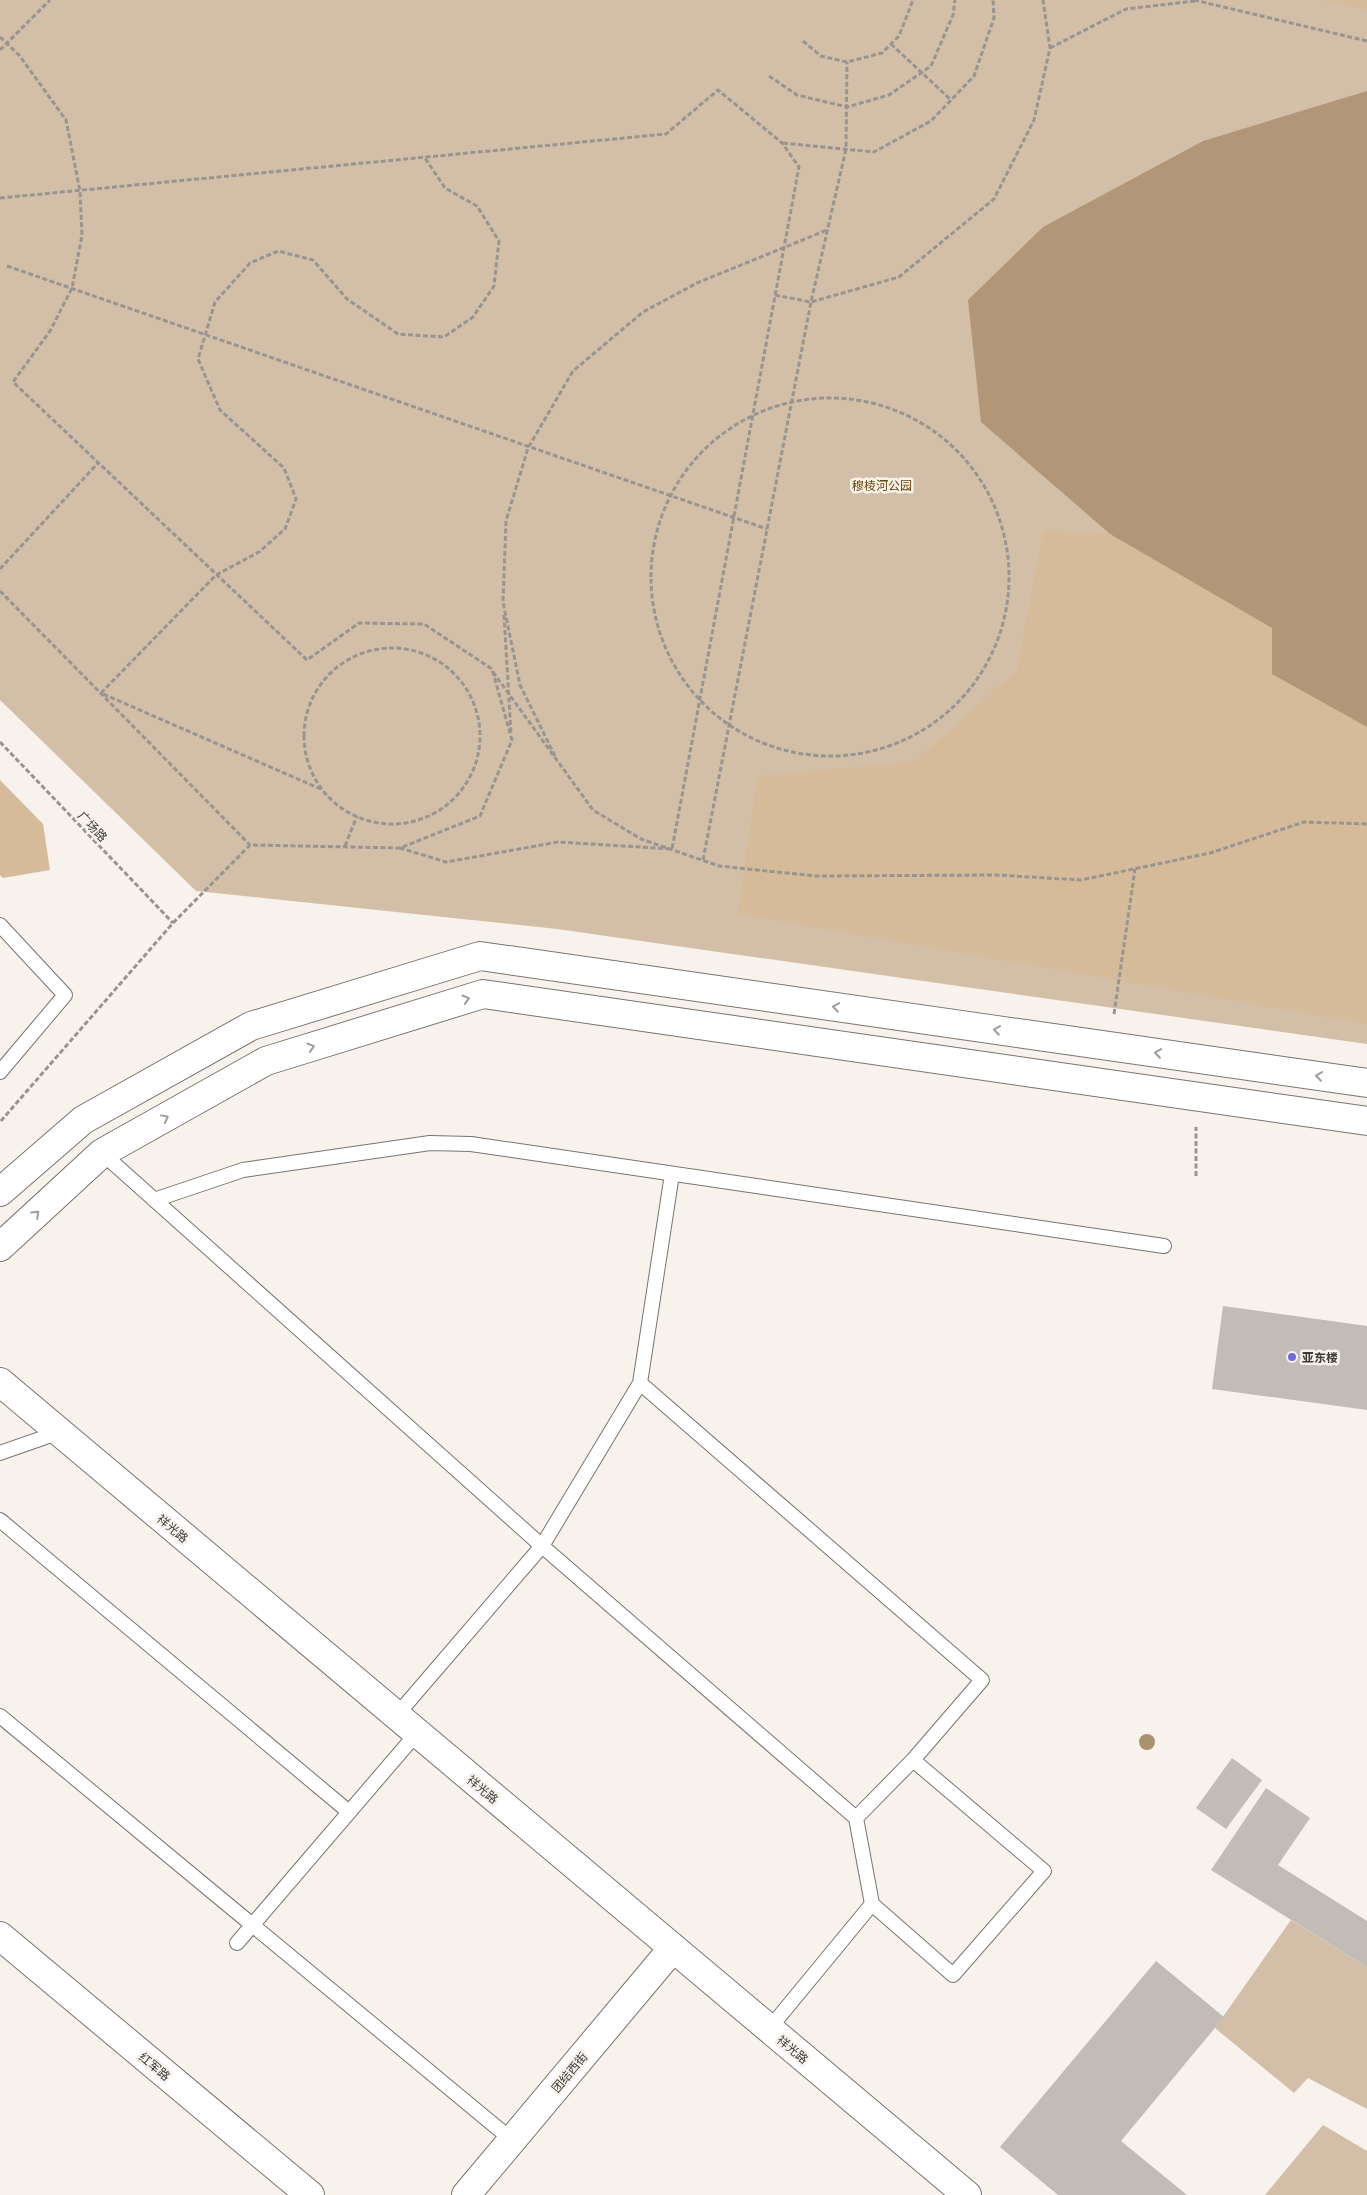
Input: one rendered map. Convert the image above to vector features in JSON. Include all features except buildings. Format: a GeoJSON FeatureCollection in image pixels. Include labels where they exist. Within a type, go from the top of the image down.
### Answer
{"type":"FeatureCollection","features":[{"type":"Feature","properties":{"kind":"main road"},"geometry":{"type":"LineString","coordinates":[[0,1192],[84,1120],[251,1026],[480,956],[1367,1083]]}},
{"type":"Feature","properties":{"kind":"main road"},"geometry":{"type":"LineString","coordinates":[[0,1248],[102,1153],[266,1061],[483,994],[1367,1122]]}},
{"type":"Feature","properties":{"kind":"main road","name":"祥光路"},"geometry":{"type":"LineString","coordinates":[[0,1382],[966,2195]]}},
{"type":"Feature","properties":{"kind":"main road","name":"红军路"},"geometry":{"type":"LineString","coordinates":[[0,1936],[310,2195]]}},
{"type":"Feature","properties":{"kind":"main road","name":"团结西街"},"geometry":{"type":"LineString","coordinates":[[466,2195],[673,1948]]}},
{"type":"Feature","properties":{"kind":"lane"},"geometry":{"type":"LineString","coordinates":[[0,925],[65,995],[0,1072]]}},
{"type":"Feature","properties":{"kind":"lane"},"geometry":{"type":"LineString","coordinates":[[154,1200],[243,1170],[430,1143],[471,1144],[1164,1246]]}},
{"type":"Feature","properties":{"kind":"lane"},"geometry":{"type":"LineString","coordinates":[[102,1153],[542,1546],[856,1818],[872,1904],[953,1975],[1044,1871],[913,1760]]}},
{"type":"Feature","properties":{"kind":"lane"},"geometry":{"type":"LineString","coordinates":[[396,1716],[542,1546],[640,1383],[672,1174]]}},
{"type":"Feature","properties":{"kind":"lane"},"geometry":{"type":"LineString","coordinates":[[640,1383],[982,1680],[913,1760],[856,1818]]}},
{"type":"Feature","properties":{"kind":"lane"},"geometry":{"type":"LineString","coordinates":[[0,1453],[60,1432]]}},
{"type":"Feature","properties":{"kind":"lane"},"geometry":{"type":"LineString","coordinates":[[0,1520],[349,1812]]}},
{"type":"Feature","properties":{"kind":"lane"},"geometry":{"type":"LineString","coordinates":[[0,1716],[251,1926],[512,2140]]}},
{"type":"Feature","properties":{"kind":"lane"},"geometry":{"type":"LineString","coordinates":[[237,1943],[417,1733]]}},
{"type":"Feature","properties":{"kind":"lane"},"geometry":{"type":"LineString","coordinates":[[769,2029],[872,1904]]}},
{"type":"Feature","properties":{"kind":"path"},"geometry":{"type":"LineString","coordinates":[[0,50],[50,0]]}},
{"type":"Feature","properties":{"kind":"path"},"geometry":{"type":"LineString","coordinates":[[803,41],[821,56],[847,62],[882,53],[899,36],[914,3],[913,0]]}},
{"type":"Feature","properties":{"kind":"path"},"geometry":{"type":"LineString","coordinates":[[769,76],[796,95],[847,107],[889,95],[932,66],[953,15],[954,0]]}},
{"type":"Feature","properties":{"kind":"path"},"geometry":{"type":"LineString","coordinates":[[782,143],[874,152],[932,122],[974,76],[994,18],[993,0]]}},
{"type":"Feature","properties":{"kind":"path"},"geometry":{"type":"LineString","coordinates":[[775,294],[811,302],[899,278],[994,199],[1034,120],[1050,48],[1043,0]]}},
{"type":"Feature","properties":{"kind":"path"},"geometry":{"type":"LineString","coordinates":[[1050,48],[1126,9],[1195,1],[1367,41]]}},
{"type":"Feature","properties":{"kind":"path"},"geometry":{"type":"LineString","coordinates":[[0,37],[19,55],[66,120],[80,191],[82,235],[72,288],[50,331],[13,382],[306,660],[360,623],[424,624],[492,669],[593,810],[641,839],[719,866],[816,876],[997,875],[1081,880],[1210,853],[1304,822],[1367,824]]}},
{"type":"Feature","properties":{"kind":"path"},"geometry":{"type":"LineString","coordinates":[[891,44],[951,100]]}},
{"type":"Feature","properties":{"kind":"path"},"geometry":{"type":"LineString","coordinates":[[703,860],[811,302],[846,149],[847,62]]}},
{"type":"Feature","properties":{"kind":"path"},"geometry":{"type":"LineString","coordinates":[[0,198],[666,134],[718,90],[782,143],[799,167],[672,849]]}},
{"type":"Feature","properties":{"kind":"path"},"geometry":{"type":"LineString","coordinates":[[101,693],[216,575],[259,552],[285,528],[296,499],[284,468],[220,410],[198,359],[215,302],[250,263],[278,251],[313,260],[347,299],[398,334],[444,337],[473,317],[494,286],[499,240],[477,206],[445,188],[425,158]]}},
{"type":"Feature","properties":{"kind":"path"},"geometry":{"type":"LineString","coordinates":[[400,848],[480,816],[512,740],[503,602],[506,522],[528,448],[574,371],[643,312],[697,283],[828,230]]}},
{"type":"Feature","properties":{"kind":"path"},"geometry":{"type":"LineString","coordinates":[[7,266],[528,448],[767,529]]}},
{"type":"Feature","properties":{"kind":"path"},"geometry":{"type":"LineString","coordinates":[[810,398],[869,401],[924,424],[969,462],[999,513],[1010,571],[1002,630],[975,683],[933,724],[879,750],[820,756],[763,743],[712,713],[674,667],[653,612],[651,553],[669,496],[704,448],[753,414],[810,398]]}},
{"type":"Feature","properties":{"kind":"path"},"geometry":{"type":"LineString","coordinates":[[0,569],[98,463]]}},
{"type":"Feature","properties":{"kind":"path"},"geometry":{"type":"LineString","coordinates":[[0,591],[250,845],[400,848],[446,862],[558,842],[672,849]]}},
{"type":"Feature","properties":{"kind":"path"},"geometry":{"type":"LineString","coordinates":[[503,602],[520,685],[560,766]]}},
{"type":"Feature","properties":{"kind":"path"},"geometry":{"type":"LineString","coordinates":[[403,648],[422,653],[431,656],[454,672],[471,694],[480,722],[480,750],[471,777],[453,801],[428,817],[399,825],[369,822],[342,810],[321,789],[307,762],[303,733],[309,703],[325,678],[348,659],[375,649],[403,648]]}},
{"type":"Feature","properties":{"kind":"path"},"geometry":{"type":"LineString","coordinates":[[492,669],[512,740]]}},
{"type":"Feature","properties":{"kind":"path"},"geometry":{"type":"LineString","coordinates":[[101,693],[321,789]]}},
{"type":"Feature","properties":{"kind":"path","name":"广场路"},"geometry":{"type":"LineString","coordinates":[[0,742],[173,923]]}},
{"type":"Feature","properties":{"kind":"path"},"geometry":{"type":"LineString","coordinates":[[345,846],[357,816]]}},
{"type":"Feature","properties":{"kind":"path"},"geometry":{"type":"LineString","coordinates":[[0,1122],[173,923],[250,845]]}},
{"type":"Feature","properties":{"kind":"path"},"geometry":{"type":"LineString","coordinates":[[1113,1016],[1136,869]]}},
{"type":"Feature","properties":{"kind":"path"},"geometry":{"type":"LineString","coordinates":[[1196,1176],[1197,1097]]}},
{"type":"Feature","properties":{"kind":"green space","name":"穆棱河公园"},"geometry":{"type":"Polygon","coordinates":[[[0,0],[1367,0],[1367,1044],[557,929],[196,891],[0,700],[0,0]]]}},
{"type":"Feature","properties":{"kind":"green space"},"geometry":{"type":"Polygon","coordinates":[[[1291,1920],[1367,1967],[1367,2109],[1308,2078],[1294,2093],[1215,2028],[1291,1920]]]}},
{"type":"Feature","properties":{"kind":"green space"},"geometry":{"type":"Polygon","coordinates":[[[1323,2125],[1367,2151],[1367,2195],[1265,2195],[1323,2125]]]}},
{"type":"Feature","properties":{"kind":"shaded area"},"geometry":{"type":"Polygon","coordinates":[[[1322,0],[1367,0],[1367,10],[1322,0]]]}},
{"type":"Feature","properties":{"kind":"shaded area"},"geometry":{"type":"Polygon","coordinates":[[[1367,91],[1367,727],[1272,674],[1272,628],[1110,534],[981,422],[968,300],[1043,227],[1203,141],[1367,91]]]}},
{"type":"Feature","properties":{"kind":"shaded area"},"geometry":{"type":"Polygon","coordinates":[[[1043,530],[1110,534],[1272,628],[1272,674],[1367,727],[1367,1024],[738,914],[757,776],[915,761],[1017,670],[1043,530]]]}},
{"type":"Feature","properties":{"kind":"shaded area"},"geometry":{"type":"Polygon","coordinates":[[[0,780],[43,824],[50,870],[3,878],[0,875],[0,780]]]}},
{"type":"Feature","properties":{"kind":"place","name":"亚东楼"},"geometry":{"type":"Point","coordinates":[1292,1357]}}]}
